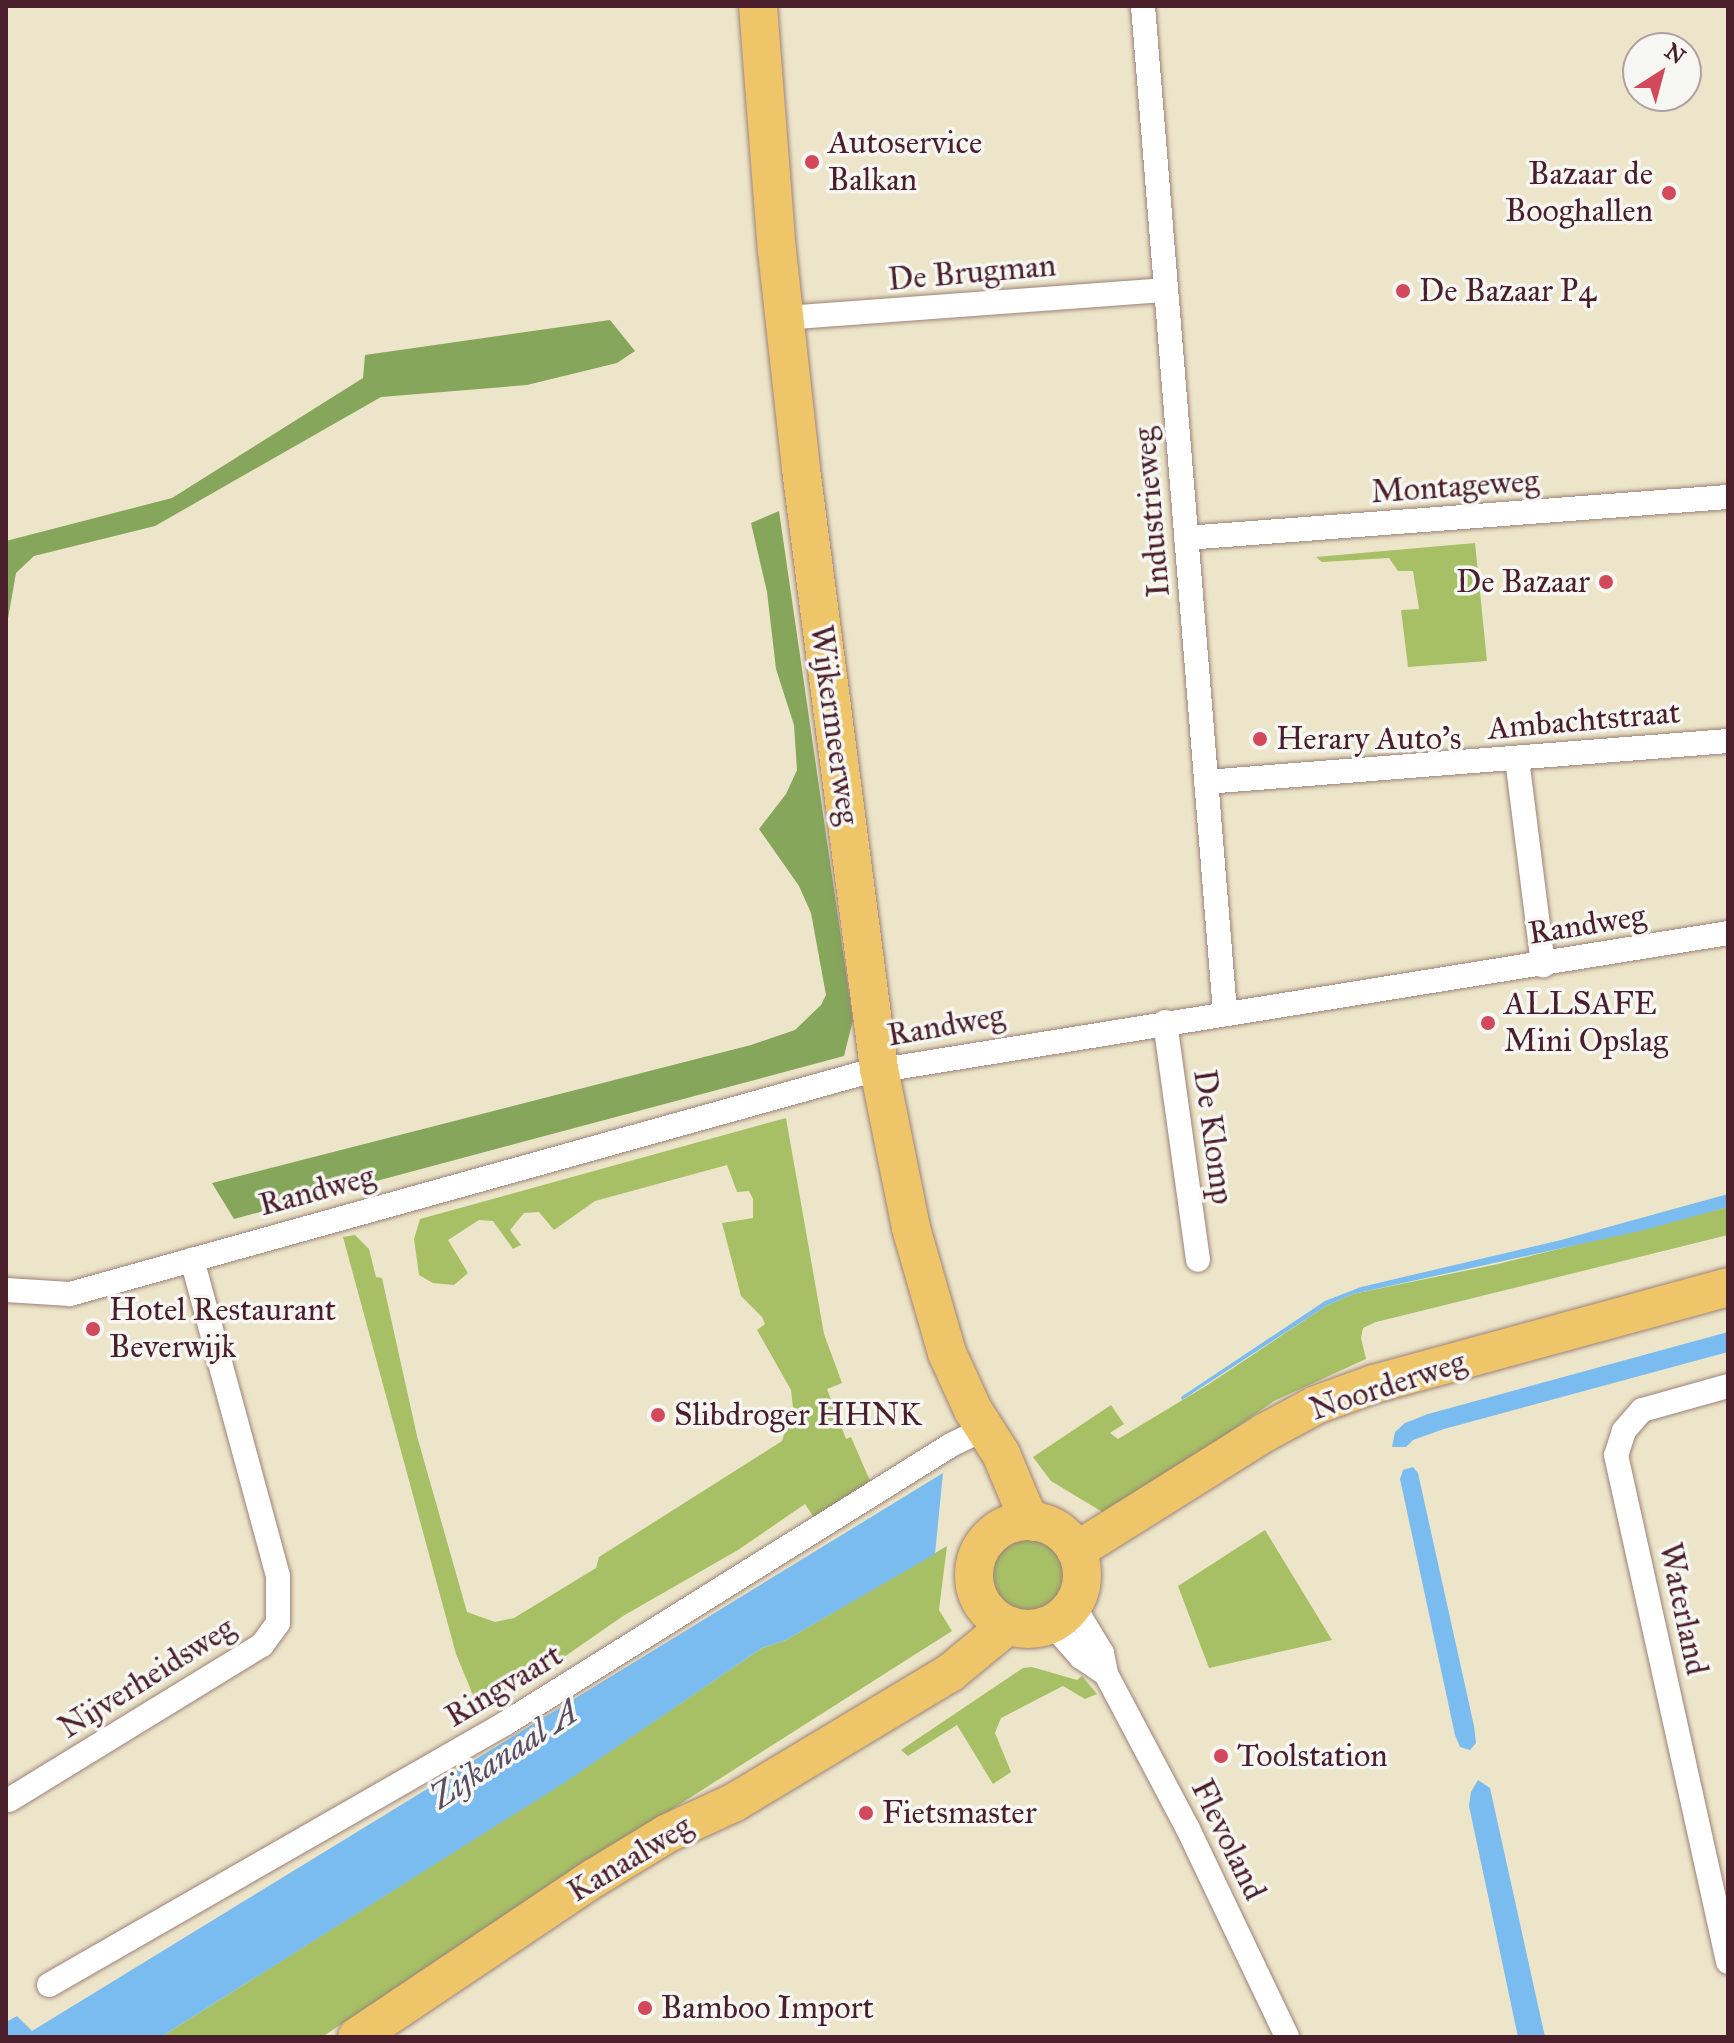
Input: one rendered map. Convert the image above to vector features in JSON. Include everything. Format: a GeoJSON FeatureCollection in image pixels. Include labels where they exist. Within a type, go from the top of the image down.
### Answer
{"type":"FeatureCollection","features":[{"type":"Feature","properties":{"kind":"main road","name":"Wijkermeerweg"},"geometry":{"type":"LineString","coordinates":[[758,6],[784,318],[879,1069],[927,1287],[947,1353],[984,1429],[1001,1454],[1025,1511],[1034,1522]]}},
{"type":"Feature","properties":{"kind":"main road","name":"Noorderweg"},"geometry":{"type":"LineString","coordinates":[[1076,1551],[1264,1433],[1316,1405],[1374,1384],[1728,1287]]}},
{"type":"Feature","properties":{"kind":"main road","name":"Wijkermeerweg"},"geometry":{"type":"LineString","coordinates":[[984,1429],[996,1506],[994,1533]]}},
{"type":"Feature","properties":{"kind":"main road"},"geometry":{"type":"LineString","coordinates":[[1034,1522],[1066,1537],[1076,1551],[1082,1579],[1062,1614],[1030,1629],[1008,1625],[996,1619],[978,1597],[974,1569],[984,1543],[1006,1526],[1034,1522]]}},
{"type":"Feature","properties":{"kind":"main road","name":"Kanaalweg"},"geometry":{"type":"LineString","coordinates":[[911,1696],[957,1645],[978,1597]]}},
{"type":"Feature","properties":{"kind":"main road","name":"Kanaalweg"},"geometry":{"type":"LineString","coordinates":[[357,2037],[606,1870],[668,1833],[735,1802],[950,1673],[1008,1625]]}},
{"type":"Feature","properties":{"kind":"street","name":"Industrieweg"},"geometry":{"type":"LineString","coordinates":[[1143,6],[1225,1012]]}},
{"type":"Feature","properties":{"kind":"street","name":"De Brugman"},"geometry":{"type":"LineString","coordinates":[[784,318],[1165,290]]}},
{"type":"Feature","properties":{"kind":"street","name":"Montageweg"},"geometry":{"type":"LineString","coordinates":[[1186,538],[1728,497]]}},
{"type":"Feature","properties":{"kind":"street","name":"Ambachtstraat"},"geometry":{"type":"LineString","coordinates":[[1206,782],[1728,741]]}},
{"type":"Feature","properties":{"kind":"street"},"geometry":{"type":"LineString","coordinates":[[1517,759],[1543,965]]}},
{"type":"Feature","properties":{"kind":"street","name":"Randweg"},"geometry":{"type":"LineString","coordinates":[[6,1290],[70,1294],[879,1069],[1728,933]]}},
{"type":"Feature","properties":{"kind":"street","name":"De Klomp"},"geometry":{"type":"LineString","coordinates":[[1165,1022],[1198,1260]]}},
{"type":"Feature","properties":{"kind":"street","name":"Nijverheidsweg"},"geometry":{"type":"LineString","coordinates":[[9,1800],[262,1645],[278,1623],[278,1576],[192,1259]]}},
{"type":"Feature","properties":{"kind":"street","name":"Waterland"},"geometry":{"type":"LineString","coordinates":[[1728,1386],[1642,1410],[1624,1431],[1616,1455],[1728,1962]]}},
{"type":"Feature","properties":{"kind":"street","name":"Ringvaart"},"geometry":{"type":"LineString","coordinates":[[49,1985],[506,1723],[951,1445],[984,1429]]}},
{"type":"Feature","properties":{"kind":"street","name":"Flevoland"},"geometry":{"type":"LineString","coordinates":[[1062,1614],[1081,1657],[1106,1674],[1188,1829],[1287,2037]]}},
{"type":"Feature","properties":{"kind":"green space"},"geometry":{"type":"Polygon","coordinates":[[[610,320],[635,351],[617,363],[527,385],[381,397],[155,526],[34,556],[16,573],[6,630],[6,541],[172,498],[363,378],[365,355],[610,320]]]}},
{"type":"Feature","properties":{"kind":"green space"},"geometry":{"type":"Polygon","coordinates":[[[779,511],[853,1020],[844,1056],[234,1219],[212,1183],[751,1045],[795,1030],[821,1005],[826,995],[811,913],[799,886],[759,829],[786,794],[797,770],[794,725],[776,669],[767,592],[751,523],[779,511]]]}},
{"type":"Feature","properties":{"kind":"green space"},"geometry":{"type":"Polygon","coordinates":[[[1475,543],[1487,661],[1408,667],[1401,610],[1419,609],[1413,571],[1398,571],[1389,558],[1322,562],[1316,557],[1475,543]]]}},
{"type":"Feature","properties":{"kind":"green space"},"geometry":{"type":"Polygon","coordinates":[[[786,1118],[824,1334],[842,1383],[827,1389],[846,1439],[851,1437],[874,1490],[821,1517],[813,1516],[805,1504],[738,1550],[623,1616],[554,1664],[550,1660],[484,1704],[475,1700],[456,1654],[343,1237],[355,1235],[369,1249],[376,1277],[382,1278],[417,1436],[467,1612],[495,1622],[514,1618],[596,1568],[599,1557],[782,1441],[793,1407],[791,1390],[757,1330],[765,1324],[762,1317],[741,1296],[722,1223],[753,1218],[753,1199],[749,1191],[737,1192],[727,1165],[595,1201],[554,1230],[539,1212],[524,1213],[510,1230],[521,1245],[513,1249],[493,1221],[479,1220],[448,1240],[468,1273],[454,1285],[433,1283],[419,1275],[414,1239],[420,1219],[786,1118]]]}},
{"type":"Feature","properties":{"kind":"green space"},"geometry":{"type":"Polygon","coordinates":[[[1728,1207],[1728,1235],[1376,1322],[1363,1328],[1361,1338],[1366,1359],[1274,1401],[1109,1516],[1051,1481],[1033,1457],[1111,1405],[1124,1424],[1110,1433],[1118,1439],[1209,1384],[1326,1306],[1353,1294],[1498,1264],[1728,1207]]]}},
{"type":"Feature","properties":{"kind":"green space"},"geometry":{"type":"Polygon","coordinates":[[[1265,1530],[1332,1640],[1209,1668],[1178,1586],[1265,1530]]]}},
{"type":"Feature","properties":{"kind":"green space"},"geometry":{"type":"Polygon","coordinates":[[[1028,1536],[1042,1539],[1054,1547],[1062,1559],[1065,1573],[1062,1587],[1054,1599],[1042,1607],[1028,1610],[1014,1607],[1002,1599],[994,1587],[991,1573],[994,1559],[1002,1547],[1014,1539],[1028,1536]]]}},
{"type":"Feature","properties":{"kind":"green space"},"geometry":{"type":"Polygon","coordinates":[[[947,1546],[939,1610],[952,1631],[482,1930],[322,2037],[161,2037],[563,1783],[762,1648],[786,1640],[947,1546]]]}},
{"type":"Feature","properties":{"kind":"green space"},"geometry":{"type":"Polygon","coordinates":[[[1032,1667],[1077,1680],[1082,1676],[1097,1694],[1085,1699],[1063,1686],[1001,1718],[995,1733],[1011,1772],[993,1784],[957,1725],[908,1756],[901,1750],[1023,1668],[1032,1667]]]}},
{"type":"Feature","properties":{"kind":"water"},"geometry":{"type":"Polygon","coordinates":[[[1728,1194],[1728,1207],[1644,1230],[1353,1294],[1326,1306],[1182,1400],[1181,1397],[1325,1301],[1361,1287],[1561,1240],[1728,1194]]]}},
{"type":"Feature","properties":{"kind":"water"},"geometry":{"type":"Polygon","coordinates":[[[1728,1332],[1728,1352],[1444,1429],[1413,1440],[1406,1447],[1392,1447],[1395,1432],[1405,1423],[1428,1414],[1728,1332]]]}},
{"type":"Feature","properties":{"kind":"water"},"geometry":{"type":"Polygon","coordinates":[[[1413,1467],[1418,1473],[1474,1726],[1476,1743],[1470,1750],[1460,1747],[1455,1735],[1400,1479],[1403,1470],[1413,1467]]]}},
{"type":"Feature","properties":{"kind":"water","name":"Zijkanaal A"},"geometry":{"type":"Polygon","coordinates":[[[943,1473],[935,1554],[786,1640],[762,1648],[564,1783],[161,2037],[6,2037],[6,2022],[17,2016],[32,2031],[943,1473]]]}},
{"type":"Feature","properties":{"kind":"water"},"geometry":{"type":"Polygon","coordinates":[[[1478,1780],[1490,1788],[1545,2037],[1518,2037],[1469,1806],[1471,1792],[1478,1780]]]}},
{"type":"Feature","properties":{"kind":"place","name":"Autoservice Balkan"},"geometry":{"type":"Point","coordinates":[812,162]}},
{"type":"Feature","properties":{"kind":"place","name":"Bazaar de Booghallen"},"geometry":{"type":"Point","coordinates":[1669,193]}},
{"type":"Feature","properties":{"kind":"place","name":"De Bazaar P4"},"geometry":{"type":"Point","coordinates":[1403,291]}},
{"type":"Feature","properties":{"kind":"place","name":"De Bazaar"},"geometry":{"type":"Point","coordinates":[1606,582]}},
{"type":"Feature","properties":{"kind":"place","name":"Herary Auto's"},"geometry":{"type":"Point","coordinates":[1260,739]}},
{"type":"Feature","properties":{"kind":"place","name":"ALLSAFE Mini Opslag"},"geometry":{"type":"Point","coordinates":[1488,1023]}},
{"type":"Feature","properties":{"kind":"place","name":"Hotel Restaurant Beverwijk"},"geometry":{"type":"Point","coordinates":[93,1329]}},
{"type":"Feature","properties":{"kind":"place","name":"Slibdroger HHNK"},"geometry":{"type":"Point","coordinates":[658,1415]}},
{"type":"Feature","properties":{"kind":"place","name":"Toolstation"},"geometry":{"type":"Point","coordinates":[1221,1756]}},
{"type":"Feature","properties":{"kind":"place","name":"Fietsmaster"},"geometry":{"type":"Point","coordinates":[866,1813]}},
{"type":"Feature","properties":{"kind":"place","name":"Bamboo Import"},"geometry":{"type":"Point","coordinates":[645,2008]}}]}
